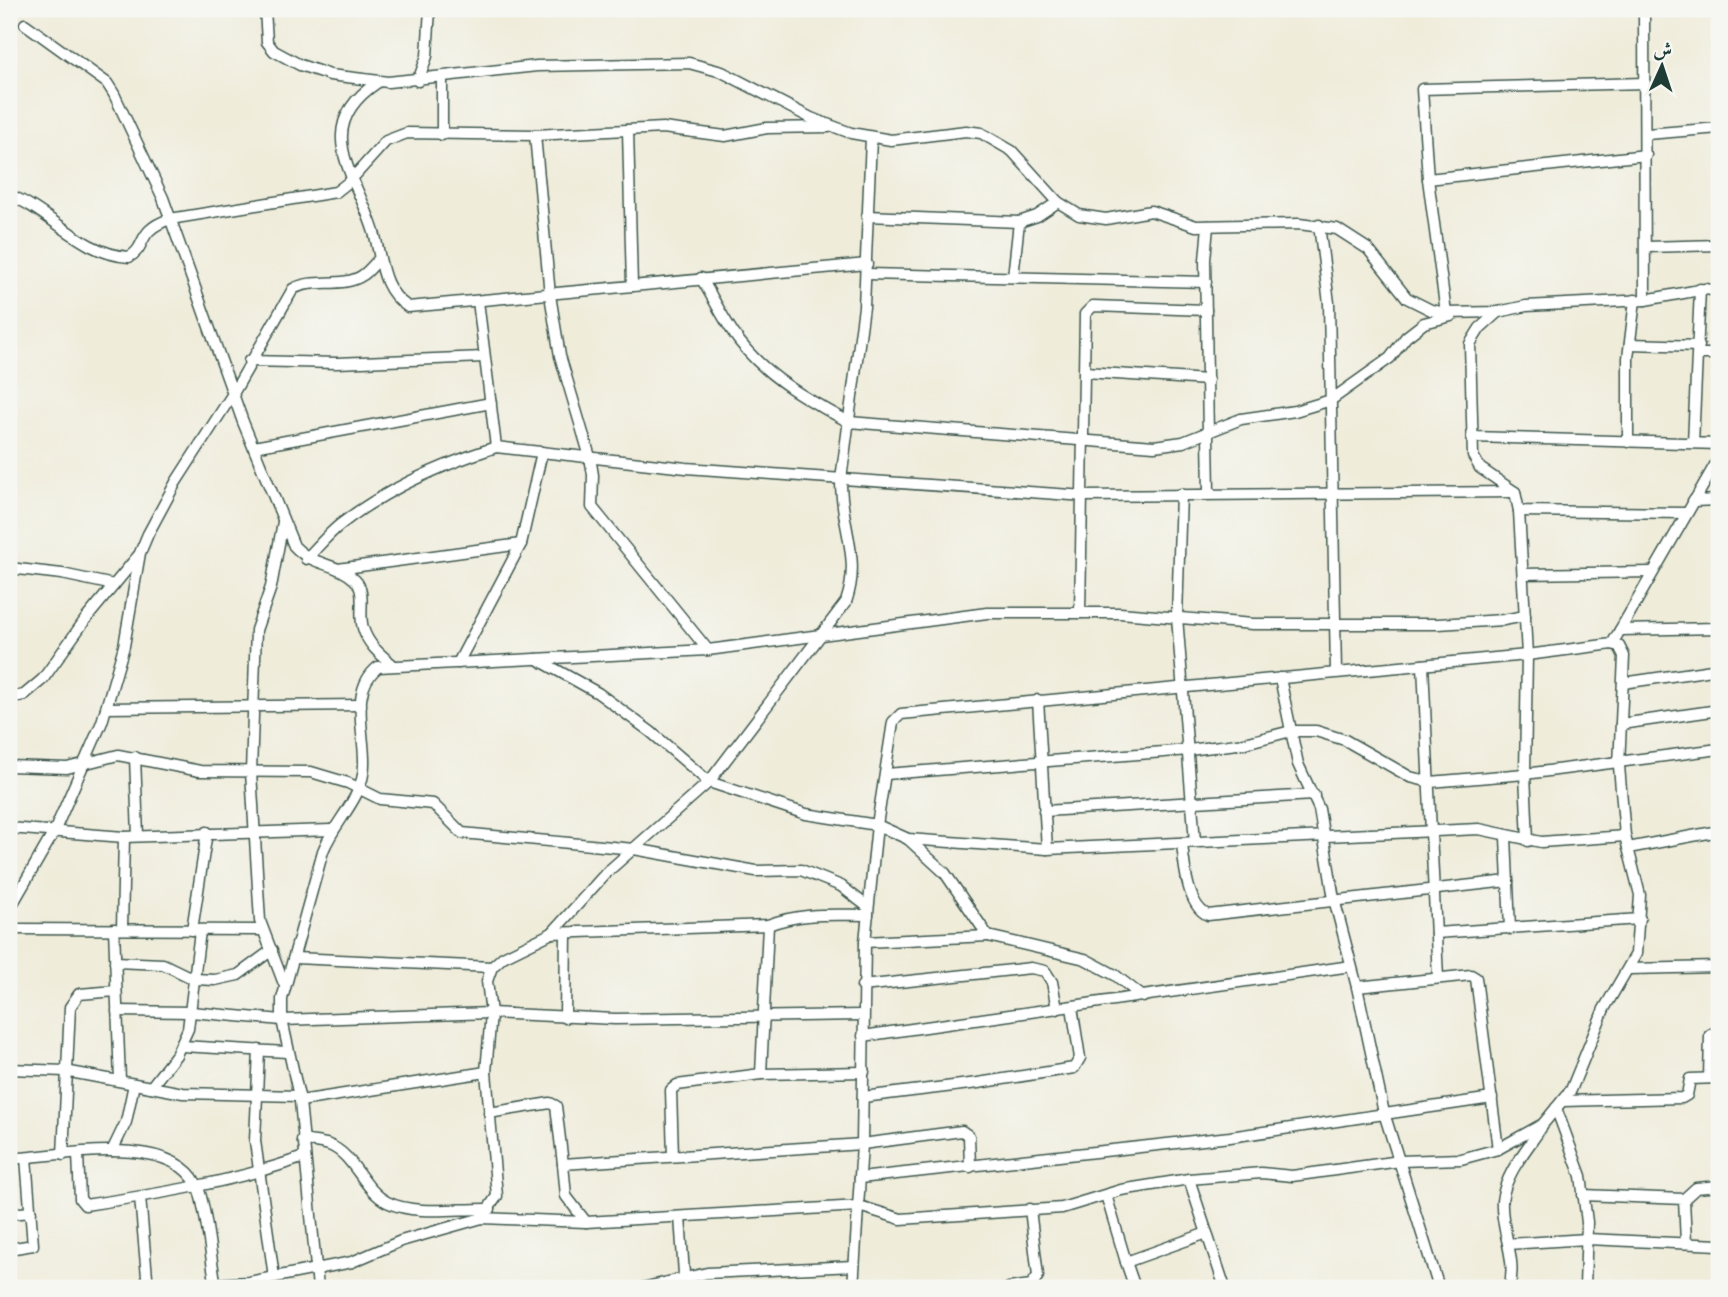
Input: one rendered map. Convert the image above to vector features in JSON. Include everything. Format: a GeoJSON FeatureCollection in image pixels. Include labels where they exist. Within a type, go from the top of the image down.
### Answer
{"type":"FeatureCollection","features":[{"type":"Feature","properties":{"kind":"street"},"geometry":{"type":"LineString","coordinates":[[265,9],[267,42],[274,51],[300,65],[330,75],[379,82],[418,81],[537,66],[689,63],[722,72],[833,127],[871,138],[891,140],[959,132],[981,133],[1012,151],[1068,210],[1093,218],[1119,218],[1151,211],[1185,223],[1208,226],[1319,225],[1354,238],[1368,249],[1407,298],[1431,310],[1446,313],[1498,312],[1526,306],[1640,300],[1700,289],[1719,291]]}},
{"type":"Feature","properties":{"kind":"street"},"geometry":{"type":"LineString","coordinates":[[418,81],[427,56],[430,9]]}},
{"type":"Feature","properties":{"kind":"street"},"geometry":{"type":"LineString","coordinates":[[1628,442],[1630,344],[1640,300],[1646,247],[1644,9]]}},
{"type":"Feature","properties":{"kind":"street"},"geometry":{"type":"LineString","coordinates":[[25,24],[107,83],[150,168],[254,447],[294,546],[306,559],[338,569],[357,582],[361,594],[362,626],[372,647],[393,665]]}},
{"type":"Feature","properties":{"kind":"street"},"geometry":{"type":"LineString","coordinates":[[442,79],[443,135]]}},
{"type":"Feature","properties":{"kind":"street"},"geometry":{"type":"LineString","coordinates":[[379,82],[358,95],[349,108],[343,151],[350,181],[372,228],[379,258],[393,294],[408,307],[701,278],[867,269],[1013,277],[1206,282]]}},
{"type":"Feature","properties":{"kind":"street"},"geometry":{"type":"LineString","coordinates":[[1446,313],[1428,179],[1422,89],[1645,83]]}},
{"type":"Feature","properties":{"kind":"street"},"geometry":{"type":"LineString","coordinates":[[9,195],[36,207],[62,230],[80,240],[121,257],[135,254],[149,229],[170,219],[329,194],[350,181],[386,141],[396,135],[535,135],[663,128],[725,136],[767,128],[833,127]]}},
{"type":"Feature","properties":{"kind":"street"},"geometry":{"type":"LineString","coordinates":[[1647,134],[1719,128]]}},
{"type":"Feature","properties":{"kind":"street"},"geometry":{"type":"LineString","coordinates":[[628,130],[632,286]]}},
{"type":"Feature","properties":{"kind":"street"},"geometry":{"type":"LineString","coordinates":[[535,135],[550,295],[560,356],[590,457],[593,475],[592,506],[597,517],[708,650]]}},
{"type":"Feature","properties":{"kind":"street"},"geometry":{"type":"LineString","coordinates":[[482,1218],[497,1196],[498,1180],[486,1072],[491,1013],[487,997],[492,967],[503,957],[552,933],[606,873],[709,782],[846,602],[852,585],[854,559],[841,506],[841,479],[867,269],[871,138]]}},
{"type":"Feature","properties":{"kind":"street"},"geometry":{"type":"LineString","coordinates":[[1428,179],[1646,155]]}},
{"type":"Feature","properties":{"kind":"street"},"geometry":{"type":"LineString","coordinates":[[867,216],[1019,222],[1037,216],[1058,202]]}},
{"type":"Feature","properties":{"kind":"street"},"geometry":{"type":"LineString","coordinates":[[1013,277],[1019,222]]}},
{"type":"Feature","properties":{"kind":"street"},"geometry":{"type":"LineString","coordinates":[[1319,225],[1329,303],[1336,672]]}},
{"type":"Feature","properties":{"kind":"street"},"geometry":{"type":"LineString","coordinates":[[1208,226],[1206,310],[1209,493]]}},
{"type":"Feature","properties":{"kind":"street"},"geometry":{"type":"LineString","coordinates":[[1646,247],[1719,245]]}},
{"type":"Feature","properties":{"kind":"street"},"geometry":{"type":"LineString","coordinates":[[9,698],[24,695],[43,679],[140,553],[176,482],[234,392],[249,361],[293,289],[304,283],[352,280],[363,275],[379,258]]}},
{"type":"Feature","properties":{"kind":"street"},"geometry":{"type":"LineString","coordinates":[[701,278],[740,343],[773,374],[806,399],[849,422],[1154,446],[1183,442],[1241,419],[1295,411],[1331,400],[1390,358],[1406,337],[1424,323],[1457,314]]}},
{"type":"Feature","properties":{"kind":"street"},"geometry":{"type":"LineString","coordinates":[[1693,443],[1700,289]]}},
{"type":"Feature","properties":{"kind":"street"},"geometry":{"type":"LineString","coordinates":[[478,301],[496,447]]}},
{"type":"Feature","properties":{"kind":"street"},"geometry":{"type":"LineString","coordinates":[[1080,613],[1085,440],[1085,314],[1088,308],[1206,310]]}},
{"type":"Feature","properties":{"kind":"street"},"geometry":{"type":"LineString","coordinates":[[1498,312],[1480,328],[1470,344],[1473,456],[1480,468],[1515,492],[1519,511],[1527,655],[1525,774],[1528,841]]}},
{"type":"Feature","properties":{"kind":"street"},"geometry":{"type":"LineString","coordinates":[[1630,344],[1719,354]]}},
{"type":"Feature","properties":{"kind":"street"},"geometry":{"type":"LineString","coordinates":[[249,361],[337,363],[484,357]]}},
{"type":"Feature","properties":{"kind":"street"},"geometry":{"type":"LineString","coordinates":[[1085,372],[1208,380]]}},
{"type":"Feature","properties":{"kind":"street"},"geometry":{"type":"LineString","coordinates":[[254,447],[491,403]]}},
{"type":"Feature","properties":{"kind":"street"},"geometry":{"type":"LineString","coordinates":[[1472,437],[1719,444]]}},
{"type":"Feature","properties":{"kind":"street"},"geometry":{"type":"LineString","coordinates":[[306,559],[340,525],[384,497],[427,472],[496,447],[686,468],[1084,496],[1515,492]]}},
{"type":"Feature","properties":{"kind":"street"},"geometry":{"type":"LineString","coordinates":[[458,663],[521,544],[542,452]]}},
{"type":"Feature","properties":{"kind":"street"},"geometry":{"type":"LineString","coordinates":[[1612,644],[1719,458]]}},
{"type":"Feature","properties":{"kind":"street"},"geometry":{"type":"LineString","coordinates":[[1181,494],[1177,617],[1195,842]]}},
{"type":"Feature","properties":{"kind":"street"},"geometry":{"type":"LineString","coordinates":[[1692,501],[1719,500]]}},
{"type":"Feature","properties":{"kind":"street"},"geometry":{"type":"LineString","coordinates":[[1519,511],[1686,513]]}},
{"type":"Feature","properties":{"kind":"street"},"geometry":{"type":"LineString","coordinates":[[283,520],[271,587],[256,630],[251,772],[256,887],[262,930],[284,985]]}},
{"type":"Feature","properties":{"kind":"street"},"geometry":{"type":"LineString","coordinates":[[338,569],[521,544]]}},
{"type":"Feature","properties":{"kind":"street"},"geometry":{"type":"LineString","coordinates":[[9,910],[54,832],[85,764],[106,708],[124,646],[140,553]]}},
{"type":"Feature","properties":{"kind":"street"},"geometry":{"type":"LineString","coordinates":[[9,568],[61,574],[114,585]]}},
{"type":"Feature","properties":{"kind":"street"},"geometry":{"type":"LineString","coordinates":[[1523,575],[1652,572]]}},
{"type":"Feature","properties":{"kind":"street"},"geometry":{"type":"LineString","coordinates":[[318,1288],[299,1099],[282,1020],[284,985],[295,958],[331,831],[360,791],[365,766],[361,691],[366,676],[377,667],[708,650],[819,638],[988,613],[1177,617],[1253,624],[1438,624],[1525,616]]}},
{"type":"Feature","properties":{"kind":"street"},"geometry":{"type":"LineString","coordinates":[[1620,630],[1719,628]]}},
{"type":"Feature","properties":{"kind":"street"},"geometry":{"type":"LineString","coordinates":[[853,1288],[862,1144],[862,986],[865,942],[877,825],[893,723],[901,714],[1527,655],[1612,644],[1619,646],[1624,656],[1619,762],[1625,836],[1640,895],[1636,954],[1604,1009],[1571,1090],[1543,1124],[1508,1178],[1502,1200],[1508,1244],[1509,1288]]}},
{"type":"Feature","properties":{"kind":"street"},"geometry":{"type":"LineString","coordinates":[[537,659],[598,693],[651,732],[709,782],[806,814],[877,825],[908,839],[945,873],[988,936]]}},
{"type":"Feature","properties":{"kind":"street"},"geometry":{"type":"LineString","coordinates":[[1423,665],[1438,978]]}},
{"type":"Feature","properties":{"kind":"street"},"geometry":{"type":"LineString","coordinates":[[1623,683],[1719,669]]}},
{"type":"Feature","properties":{"kind":"street"},"geometry":{"type":"LineString","coordinates":[[1280,678],[1298,764],[1314,795],[1334,899],[1357,986],[1384,1113],[1439,1288]]}},
{"type":"Feature","properties":{"kind":"street"},"geometry":{"type":"LineString","coordinates":[[1038,700],[1046,849]]}},
{"type":"Feature","properties":{"kind":"street"},"geometry":{"type":"LineString","coordinates":[[106,708],[361,705]]}},
{"type":"Feature","properties":{"kind":"street"},"geometry":{"type":"LineString","coordinates":[[1621,724],[1719,710]]}},
{"type":"Feature","properties":{"kind":"street"},"geometry":{"type":"LineString","coordinates":[[887,774],[1189,750],[1245,743],[1291,731],[1316,731],[1345,740],[1410,778],[1430,782],[1525,774],[1719,749]]}},
{"type":"Feature","properties":{"kind":"street"},"geometry":{"type":"LineString","coordinates":[[9,766],[58,768],[85,764],[106,756],[135,757],[186,770],[310,772],[348,783],[380,799],[433,804],[462,833],[634,849],[756,871],[808,872],[841,886],[868,911]]}},
{"type":"Feature","properties":{"kind":"street"},"geometry":{"type":"LineString","coordinates":[[135,757],[138,836]]}},
{"type":"Feature","properties":{"kind":"street"},"geometry":{"type":"LineString","coordinates":[[1044,811],[1314,795]]}},
{"type":"Feature","properties":{"kind":"street"},"geometry":{"type":"LineString","coordinates":[[9,828],[124,836],[331,831]]}},
{"type":"Feature","properties":{"kind":"street"},"geometry":{"type":"LineString","coordinates":[[908,839],[1046,849],[1433,831],[1494,830],[1506,837],[1557,842],[1625,836]]}},
{"type":"Feature","properties":{"kind":"street"},"geometry":{"type":"LineString","coordinates":[[1628,848],[1719,831]]}},
{"type":"Feature","properties":{"kind":"street"},"geometry":{"type":"LineString","coordinates":[[151,1087],[182,1046],[191,1012],[206,832]]}},
{"type":"Feature","properties":{"kind":"street"},"geometry":{"type":"LineString","coordinates":[[120,1080],[115,962],[124,836]]}},
{"type":"Feature","properties":{"kind":"street"},"geometry":{"type":"LineString","coordinates":[[1506,837],[1510,929]]}},
{"type":"Feature","properties":{"kind":"street"},"geometry":{"type":"LineString","coordinates":[[1182,843],[1185,869],[1197,907],[1208,915],[1508,881]]}},
{"type":"Feature","properties":{"kind":"street"},"geometry":{"type":"LineString","coordinates":[[552,933],[768,925],[809,914],[868,911]]}},
{"type":"Feature","properties":{"kind":"street"},"geometry":{"type":"LineString","coordinates":[[1436,933],[1640,919]]}},
{"type":"Feature","properties":{"kind":"street"},"geometry":{"type":"LineString","coordinates":[[761,1074],[768,925]]}},
{"type":"Feature","properties":{"kind":"street"},"geometry":{"type":"LineString","coordinates":[[9,929],[262,930]]}},
{"type":"Feature","properties":{"kind":"street"},"geometry":{"type":"LineString","coordinates":[[565,1018],[566,933]]}},
{"type":"Feature","properties":{"kind":"street"},"geometry":{"type":"LineString","coordinates":[[865,942],[988,936],[1085,959],[1115,975],[1143,997]]}},
{"type":"Feature","properties":{"kind":"street"},"geometry":{"type":"LineString","coordinates":[[115,962],[163,964],[194,978],[215,980],[238,975],[272,950]]}},
{"type":"Feature","properties":{"kind":"street"},"geometry":{"type":"LineString","coordinates":[[295,958],[492,967]]}},
{"type":"Feature","properties":{"kind":"street"},"geometry":{"type":"LineString","coordinates":[[863,1036],[1351,966]]}},
{"type":"Feature","properties":{"kind":"street"},"geometry":{"type":"LineString","coordinates":[[1629,969],[1719,967]]}},
{"type":"Feature","properties":{"kind":"street"},"geometry":{"type":"LineString","coordinates":[[862,986],[1031,968],[1045,971],[1052,982],[1057,1009]]}},
{"type":"Feature","properties":{"kind":"street"},"geometry":{"type":"LineString","coordinates":[[1357,986],[1471,975],[1479,984],[1498,1149]]}},
{"type":"Feature","properties":{"kind":"street"},"geometry":{"type":"LineString","coordinates":[[63,1155],[65,1072],[73,999],[79,994],[116,991]]}},
{"type":"Feature","properties":{"kind":"street"},"geometry":{"type":"LineString","coordinates":[[863,1097],[1074,1068],[1080,1058],[1072,1007]]}},
{"type":"Feature","properties":{"kind":"street"},"geometry":{"type":"LineString","coordinates":[[117,1011],[191,1012],[282,1020],[491,1013],[565,1018],[862,1015]]}},
{"type":"Feature","properties":{"kind":"street"},"geometry":{"type":"LineString","coordinates":[[1559,1105],[1682,1098],[1688,1095],[1690,1079],[1714,1078],[1710,1035],[1719,1030]]}},
{"type":"Feature","properties":{"kind":"street"},"geometry":{"type":"LineString","coordinates":[[182,1046],[287,1052]]}},
{"type":"Feature","properties":{"kind":"street"},"geometry":{"type":"LineString","coordinates":[[259,1050],[255,1141],[274,1278]]}},
{"type":"Feature","properties":{"kind":"street"},"geometry":{"type":"LineString","coordinates":[[9,1069],[65,1072],[200,1095],[299,1099],[486,1072]]}},
{"type":"Feature","properties":{"kind":"street"},"geometry":{"type":"LineString","coordinates":[[673,1156],[673,1087],[761,1074],[864,1072]]}},
{"type":"Feature","properties":{"kind":"street"},"geometry":{"type":"LineString","coordinates":[[112,1151],[126,1122],[134,1084]]}},
{"type":"Feature","properties":{"kind":"street"},"geometry":{"type":"LineString","coordinates":[[860,1178],[1230,1138],[1492,1098]]}},
{"type":"Feature","properties":{"kind":"street"},"geometry":{"type":"LineString","coordinates":[[489,1113],[550,1104],[556,1106],[566,1196],[586,1222]]}},
{"type":"Feature","properties":{"kind":"street"},"geometry":{"type":"LineString","coordinates":[[1559,1105],[1581,1176],[1587,1239],[1586,1288]]}},
{"type":"Feature","properties":{"kind":"street"},"geometry":{"type":"LineString","coordinates":[[140,1288],[251,1285],[352,1262],[401,1241],[482,1218],[586,1222],[859,1206],[901,1219],[1062,1208],[1121,1190],[1189,1179],[1261,1174],[1292,1176],[1401,1161],[1461,1159],[1498,1149],[1543,1124]]}},
{"type":"Feature","properties":{"kind":"street"},"geometry":{"type":"LineString","coordinates":[[564,1164],[862,1144],[962,1131],[969,1136],[970,1167]]}},
{"type":"Feature","properties":{"kind":"street"},"geometry":{"type":"LineString","coordinates":[[302,1140],[328,1144],[342,1153],[373,1192],[386,1202],[405,1208],[490,1209]]}},
{"type":"Feature","properties":{"kind":"street"},"geometry":{"type":"LineString","coordinates":[[9,1159],[112,1151],[169,1160],[182,1167],[197,1186],[216,1286]]}},
{"type":"Feature","properties":{"kind":"street"},"geometry":{"type":"LineString","coordinates":[[78,1154],[81,1203],[140,1197],[197,1186],[261,1172],[304,1157]]}},
{"type":"Feature","properties":{"kind":"street"},"geometry":{"type":"LineString","coordinates":[[9,1249],[33,1245],[26,1158]]}},
{"type":"Feature","properties":{"kind":"street"},"geometry":{"type":"LineString","coordinates":[[1189,1179],[1225,1288]]}},
{"type":"Feature","properties":{"kind":"street"},"geometry":{"type":"LineString","coordinates":[[1583,1195],[1684,1199],[1696,1188],[1719,1186]]}},
{"type":"Feature","properties":{"kind":"street"},"geometry":{"type":"LineString","coordinates":[[1106,1195],[1135,1288]]}},
{"type":"Feature","properties":{"kind":"street"},"geometry":{"type":"LineString","coordinates":[[140,1197],[148,1288]]}},
{"type":"Feature","properties":{"kind":"street"},"geometry":{"type":"LineString","coordinates":[[1684,1199],[1686,1243]]}},
{"type":"Feature","properties":{"kind":"street"},"geometry":{"type":"LineString","coordinates":[[1009,1288],[1031,1285],[1038,1276],[1030,1209]]}},
{"type":"Feature","properties":{"kind":"street"},"geometry":{"type":"LineString","coordinates":[[9,1214],[31,1212]]}},
{"type":"Feature","properties":{"kind":"street"},"geometry":{"type":"LineString","coordinates":[[680,1217],[685,1288]]}},
{"type":"Feature","properties":{"kind":"street"},"geometry":{"type":"LineString","coordinates":[[1126,1262],[1207,1233]]}},
{"type":"Feature","properties":{"kind":"street"},"geometry":{"type":"LineString","coordinates":[[1508,1244],[1587,1239],[1719,1245]]}},
{"type":"Feature","properties":{"kind":"street"},"geometry":{"type":"LineString","coordinates":[[642,1288],[685,1277],[855,1266]]}}]}
